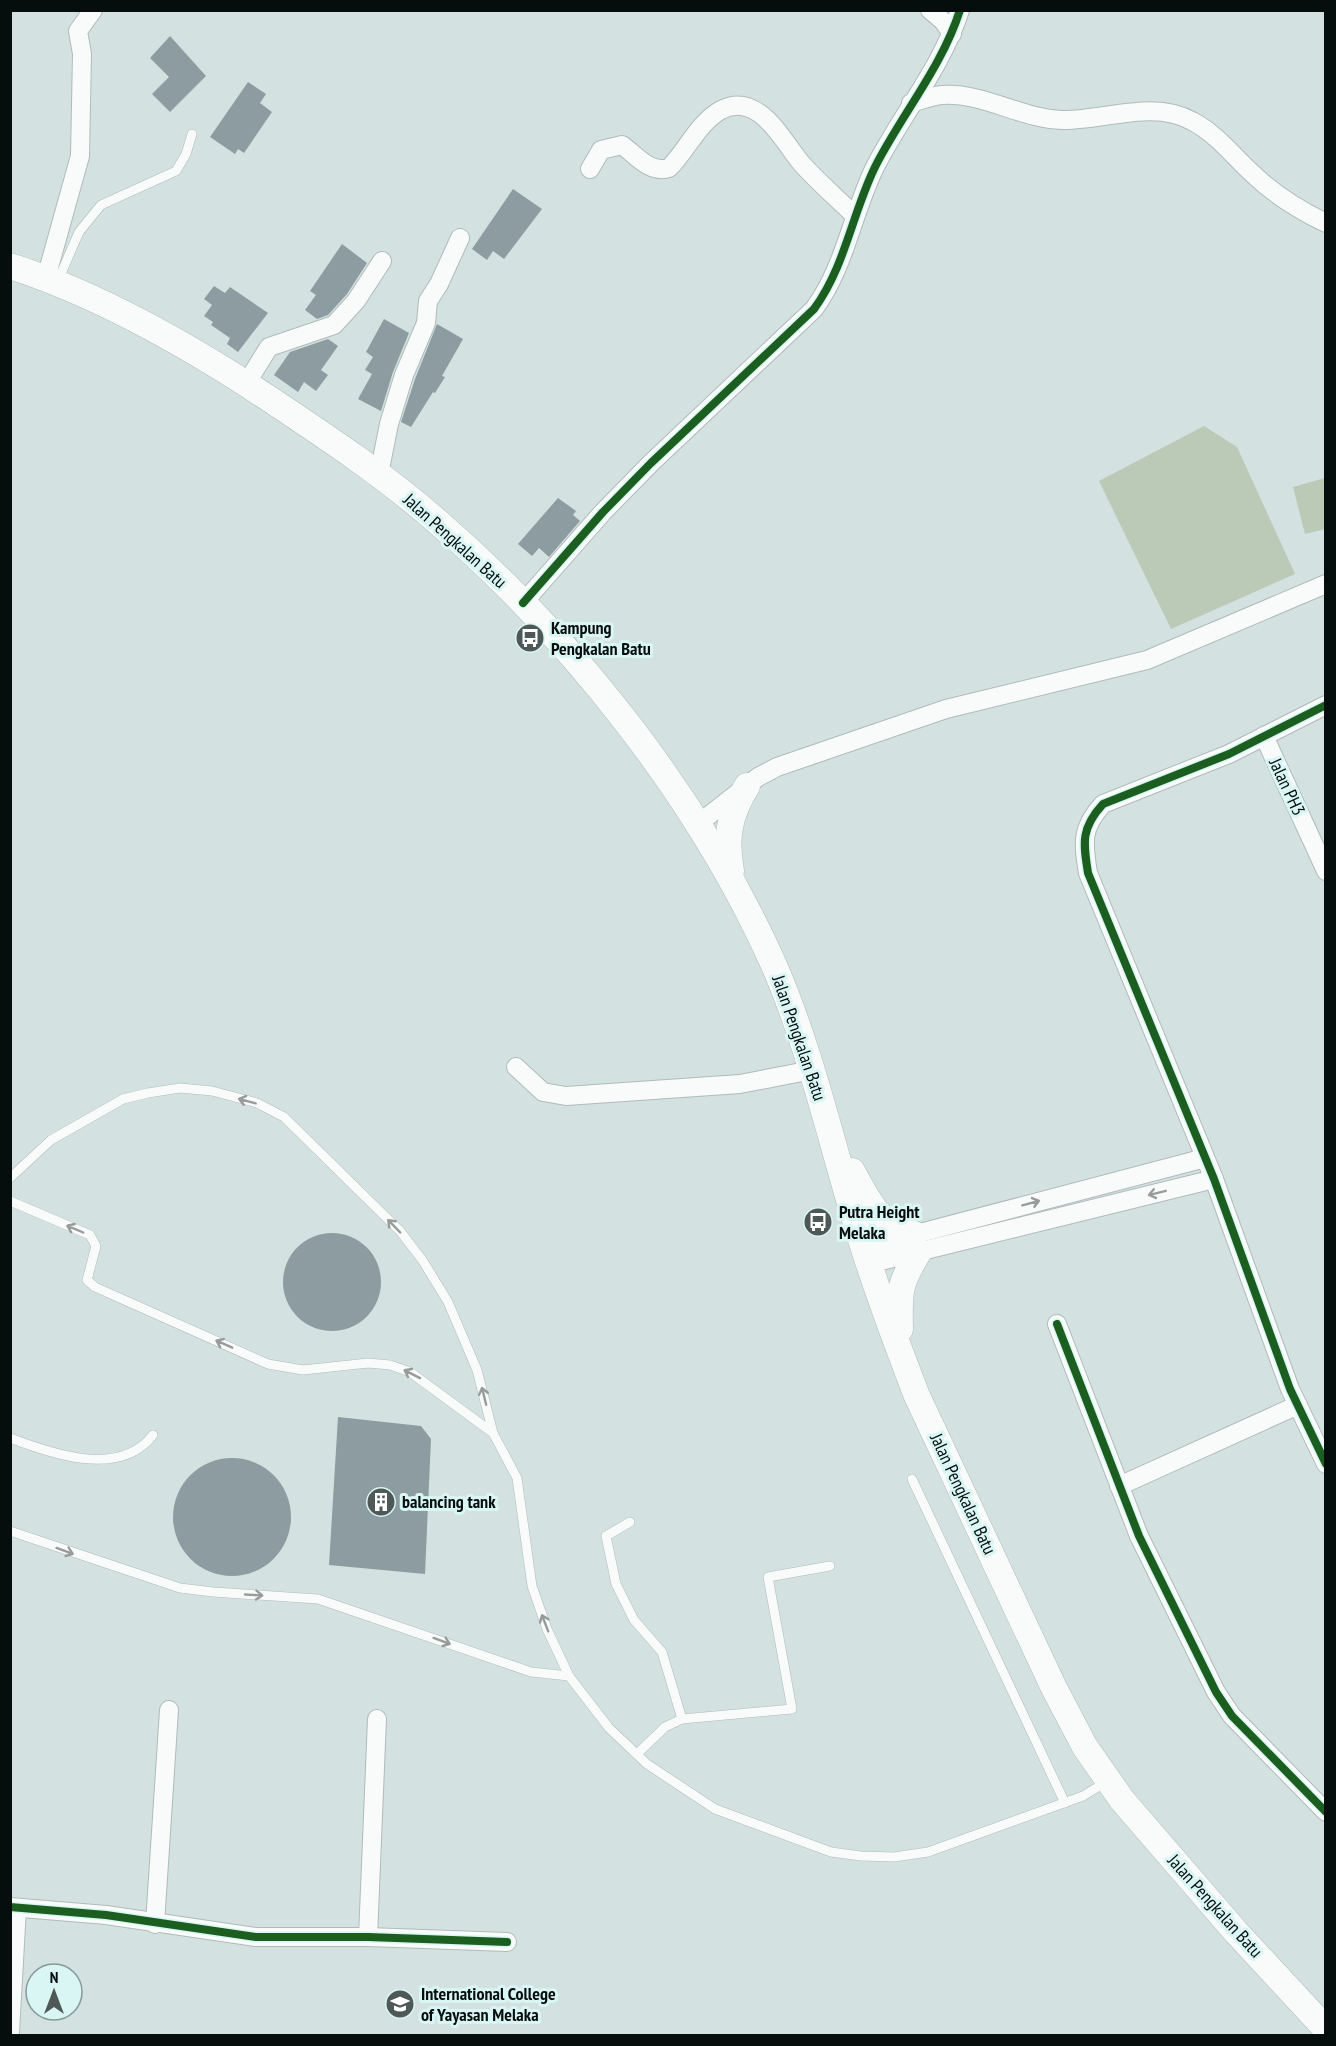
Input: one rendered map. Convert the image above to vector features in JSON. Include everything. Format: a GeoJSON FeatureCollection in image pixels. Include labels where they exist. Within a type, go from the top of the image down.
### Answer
{"type":"FeatureCollection","features":[{"type":"Feature","properties":{"kind":"main road","name":"Jalan Pengkalan Batu"},"geometry":{"type":"LineString","coordinates":[[10,266],[52,280],[192,351],[246,384],[379,474],[438,522],[523,603],[597,685],[698,824],[738,894],[772,962],[812,1070],[866,1256],[918,1396],[1054,1688],[1085,1747],[1122,1800],[1228,1923],[1326,2029]]}},
{"type":"Feature","properties":{"kind":"main road"},"geometry":{"type":"LineString","coordinates":[[738,894],[729,857],[728,831],[736,804],[747,786]]}},
{"type":"Feature","properties":{"kind":"main road"},"geometry":{"type":"LineString","coordinates":[[830,1131],[875,1212],[916,1243],[898,1293],[902,1355]]}},
{"type":"Feature","properties":{"kind":"street"},"geometry":{"type":"LineString","coordinates":[[52,280],[80,156],[82,54],[78,31],[93,10]]}},
{"type":"Feature","properties":{"kind":"street"},"geometry":{"type":"LineString","coordinates":[[930,10],[943,21],[952,34]]}},
{"type":"Feature","properties":{"kind":"street"},"geometry":{"type":"LineString","coordinates":[[523,603],[603,512],[651,463],[814,309],[829,290],[874,168],[911,103],[942,56],[960,10]]}},
{"type":"Feature","properties":{"kind":"street"},"geometry":{"type":"LineString","coordinates":[[911,103],[941,95],[960,95],[1026,116],[1062,120],[1136,112],[1167,113],[1191,120],[1214,136],[1254,176],[1294,208],[1326,223]]}},
{"type":"Feature","properties":{"kind":"street"},"geometry":{"type":"LineString","coordinates":[[590,170],[601,150],[622,145],[651,168],[660,171],[669,168],[712,116],[724,109],[747,108],[772,125],[801,163],[855,216]]}},
{"type":"Feature","properties":{"kind":"street"},"geometry":{"type":"LineString","coordinates":[[379,474],[389,424],[404,375],[426,323],[428,301],[439,285],[460,238]]}},
{"type":"Feature","properties":{"kind":"street"},"geometry":{"type":"LineString","coordinates":[[246,384],[269,347],[334,325],[356,301],[382,261]]}},
{"type":"Feature","properties":{"kind":"street"},"geometry":{"type":"LineString","coordinates":[[698,824],[747,786],[777,767],[946,709],[1147,660],[1326,584]]}},
{"type":"Feature","properties":{"kind":"street"},"geometry":{"type":"LineString","coordinates":[[1326,705],[1228,754],[1103,804],[1090,819],[1085,833],[1088,873],[1214,1179],[1298,1406],[1326,1464]]}},
{"type":"Feature","properties":{"kind":"street","name":"Jalan PH3"},"geometry":{"type":"LineString","coordinates":[[1264,736],[1326,871]]}},
{"type":"Feature","properties":{"kind":"street"},"geometry":{"type":"LineString","coordinates":[[516,1067],[543,1092],[566,1096],[731,1085],[812,1070]]}},
{"type":"Feature","properties":{"kind":"street"},"geometry":{"type":"LineString","coordinates":[[866,1256],[916,1243],[955,1223],[1205,1158]]}},
{"type":"Feature","properties":{"kind":"street"},"geometry":{"type":"LineString","coordinates":[[916,1243],[960,1243],[1214,1179]]}},
{"type":"Feature","properties":{"kind":"street"},"geometry":{"type":"LineString","coordinates":[[1006,1210],[1011,1230]]}},
{"type":"Feature","properties":{"kind":"street"},"geometry":{"type":"LineString","coordinates":[[955,1223],[960,1243]]}},
{"type":"Feature","properties":{"kind":"street"},"geometry":{"type":"LineString","coordinates":[[1057,1324],[1119,1486],[1175,1615],[1216,1692],[1232,1716],[1326,1812]]}},
{"type":"Feature","properties":{"kind":"street"},"geometry":{"type":"LineString","coordinates":[[1119,1486],[1298,1406]]}},
{"type":"Feature","properties":{"kind":"street"},"geometry":{"type":"LineString","coordinates":[[155,1924],[169,1710]]}},
{"type":"Feature","properties":{"kind":"street"},"geometry":{"type":"LineString","coordinates":[[368,1937],[377,1719]]}},
{"type":"Feature","properties":{"kind":"street"},"geometry":{"type":"LineString","coordinates":[[10,2032],[14,1908],[106,1915],[256,1937],[368,1937],[507,1942]]}},
{"type":"Feature","properties":{"kind":"lane"},"geometry":{"type":"LineString","coordinates":[[52,280],[79,232],[101,205],[176,171],[186,154],[192,134]]}},
{"type":"Feature","properties":{"kind":"lane"},"geometry":{"type":"LineString","coordinates":[[10,1178],[51,1140],[123,1099],[148,1093],[180,1088],[212,1091],[257,1103],[284,1117],[400,1231],[423,1261],[466,1340],[493,1433],[517,1478],[532,1586],[569,1676],[609,1728],[637,1754],[675,1785],[715,1809],[831,1852],[894,1857],[928,1852],[1083,1796],[1108,1781]]}},
{"type":"Feature","properties":{"kind":"lane"},"geometry":{"type":"LineString","coordinates":[[10,1201],[90,1235],[96,1246],[87,1280],[95,1287],[268,1364],[303,1370],[368,1363],[390,1365],[410,1372],[432,1385],[493,1433]]}},
{"type":"Feature","properties":{"kind":"lane"},"geometry":{"type":"LineString","coordinates":[[10,1438],[74,1459],[100,1459],[144,1447],[153,1435]]}},
{"type":"Feature","properties":{"kind":"lane"},"geometry":{"type":"LineString","coordinates":[[912,1479],[1065,1803]]}},
{"type":"Feature","properties":{"kind":"lane"},"geometry":{"type":"LineString","coordinates":[[630,1522],[606,1536],[616,1584],[634,1620],[662,1652],[682,1719]]}},
{"type":"Feature","properties":{"kind":"lane"},"geometry":{"type":"LineString","coordinates":[[10,1531],[180,1588],[318,1599],[531,1672],[569,1676]]}},
{"type":"Feature","properties":{"kind":"lane"},"geometry":{"type":"LineString","coordinates":[[637,1754],[665,1727],[682,1719],[792,1709],[768,1577],[830,1566]]}},
{"type":"Feature","properties":{"kind":"green space"},"geometry":{"type":"Polygon","coordinates":[[[1204,426],[1237,447],[1295,574],[1171,629],[1099,481],[1204,426]]]}},
{"type":"Feature","properties":{"kind":"green space"},"geometry":{"type":"Polygon","coordinates":[[[1325,478],[1325,529],[1305,534],[1293,487],[1325,478]]]}},
{"type":"Feature","properties":{"kind":"building"},"geometry":{"type":"Polygon","coordinates":[[[170,36],[206,76],[170,112],[152,94],[169,77],[150,58],[170,36]]]}},
{"type":"Feature","properties":{"kind":"building"},"geometry":{"type":"Polygon","coordinates":[[[248,82],[266,94],[260,103],[272,112],[244,153],[238,149],[235,154],[210,137],[248,82]]]}},
{"type":"Feature","properties":{"kind":"building"},"geometry":{"type":"Polygon","coordinates":[[[513,189],[542,209],[504,259],[493,251],[487,260],[472,249],[513,189]]]}},
{"type":"Feature","properties":{"kind":"building"},"geometry":{"type":"Polygon","coordinates":[[[342,244],[367,263],[347,294],[328,315],[317,319],[305,310],[316,295],[310,291],[342,244]]]}},
{"type":"Feature","properties":{"kind":"building"},"geometry":{"type":"Polygon","coordinates":[[[214,286],[225,293],[230,287],[268,313],[238,352],[227,344],[230,338],[211,325],[213,322],[204,316],[212,305],[204,299],[214,286]]]}},
{"type":"Feature","properties":{"kind":"building"},"geometry":{"type":"Polygon","coordinates":[[[384,319],[409,333],[393,372],[381,411],[358,399],[372,374],[365,370],[373,357],[366,352],[384,319]]]}},
{"type":"Feature","properties":{"kind":"building"},"geometry":{"type":"Polygon","coordinates":[[[437,324],[463,339],[442,376],[445,377],[411,427],[401,422],[437,324]]]}},
{"type":"Feature","properties":{"kind":"building"},"geometry":{"type":"Polygon","coordinates":[[[328,339],[338,346],[321,370],[328,375],[316,391],[304,382],[298,392],[274,375],[290,352],[328,339]]]}},
{"type":"Feature","properties":{"kind":"building"},"geometry":{"type":"Polygon","coordinates":[[[558,498],[576,511],[573,515],[580,521],[549,557],[539,548],[532,556],[518,544],[558,498]]]}},
{"type":"Feature","properties":{"kind":"building"},"geometry":{"type":"Polygon","coordinates":[[[332,1233],[351,1237],[367,1247],[377,1263],[381,1282],[377,1301],[367,1317],[351,1327],[332,1331],[313,1327],[297,1317],[287,1301],[283,1282],[287,1263],[297,1247],[313,1237],[332,1233]]]}},
{"type":"Feature","properties":{"kind":"building","name":"balancing tank"},"geometry":{"type":"Polygon","coordinates":[[[338,1417],[421,1426],[431,1439],[425,1574],[329,1565],[338,1417]]]}},
{"type":"Feature","properties":{"kind":"building"},"geometry":{"type":"Polygon","coordinates":[[[232,1458],[265,1468],[281,1484],[291,1517],[281,1550],[265,1566],[232,1576],[199,1566],[183,1550],[173,1517],[183,1484],[199,1468],[232,1458]]]}},
{"type":"Feature","properties":{"kind":"cycle path"},"geometry":{"type":"LineString","coordinates":[[523,603],[603,512],[651,463],[814,309],[825,293],[841,258],[875,167],[943,51],[960,10]]}},
{"type":"Feature","properties":{"kind":"cycle path"},"geometry":{"type":"LineString","coordinates":[[1326,705],[1229,754],[1103,804],[1087,828],[1085,836],[1088,873],[1214,1179],[1290,1389],[1326,1464]]}},
{"type":"Feature","properties":{"kind":"cycle path"},"geometry":{"type":"LineString","coordinates":[[1057,1324],[1139,1536],[1216,1692],[1232,1716],[1326,1812]]}},
{"type":"Feature","properties":{"kind":"cycle path"},"geometry":{"type":"LineString","coordinates":[[10,1907],[106,1915],[256,1937],[368,1937],[507,1942]]}},
{"type":"Feature","properties":{"kind":"place","name":"Kampung Pengkalan Batu"},"geometry":{"type":"Point","coordinates":[530,638]}},
{"type":"Feature","properties":{"kind":"place","name":"Putra Height Melaka"},"geometry":{"type":"Point","coordinates":[818,1222]}},
{"type":"Feature","properties":{"kind":"place","name":"balancing tank"},"geometry":{"type":"Point","coordinates":[381,1502]}},
{"type":"Feature","properties":{"kind":"place","name":"International College of Yayasan Melaka"},"geometry":{"type":"Point","coordinates":[400,2004]}}]}
